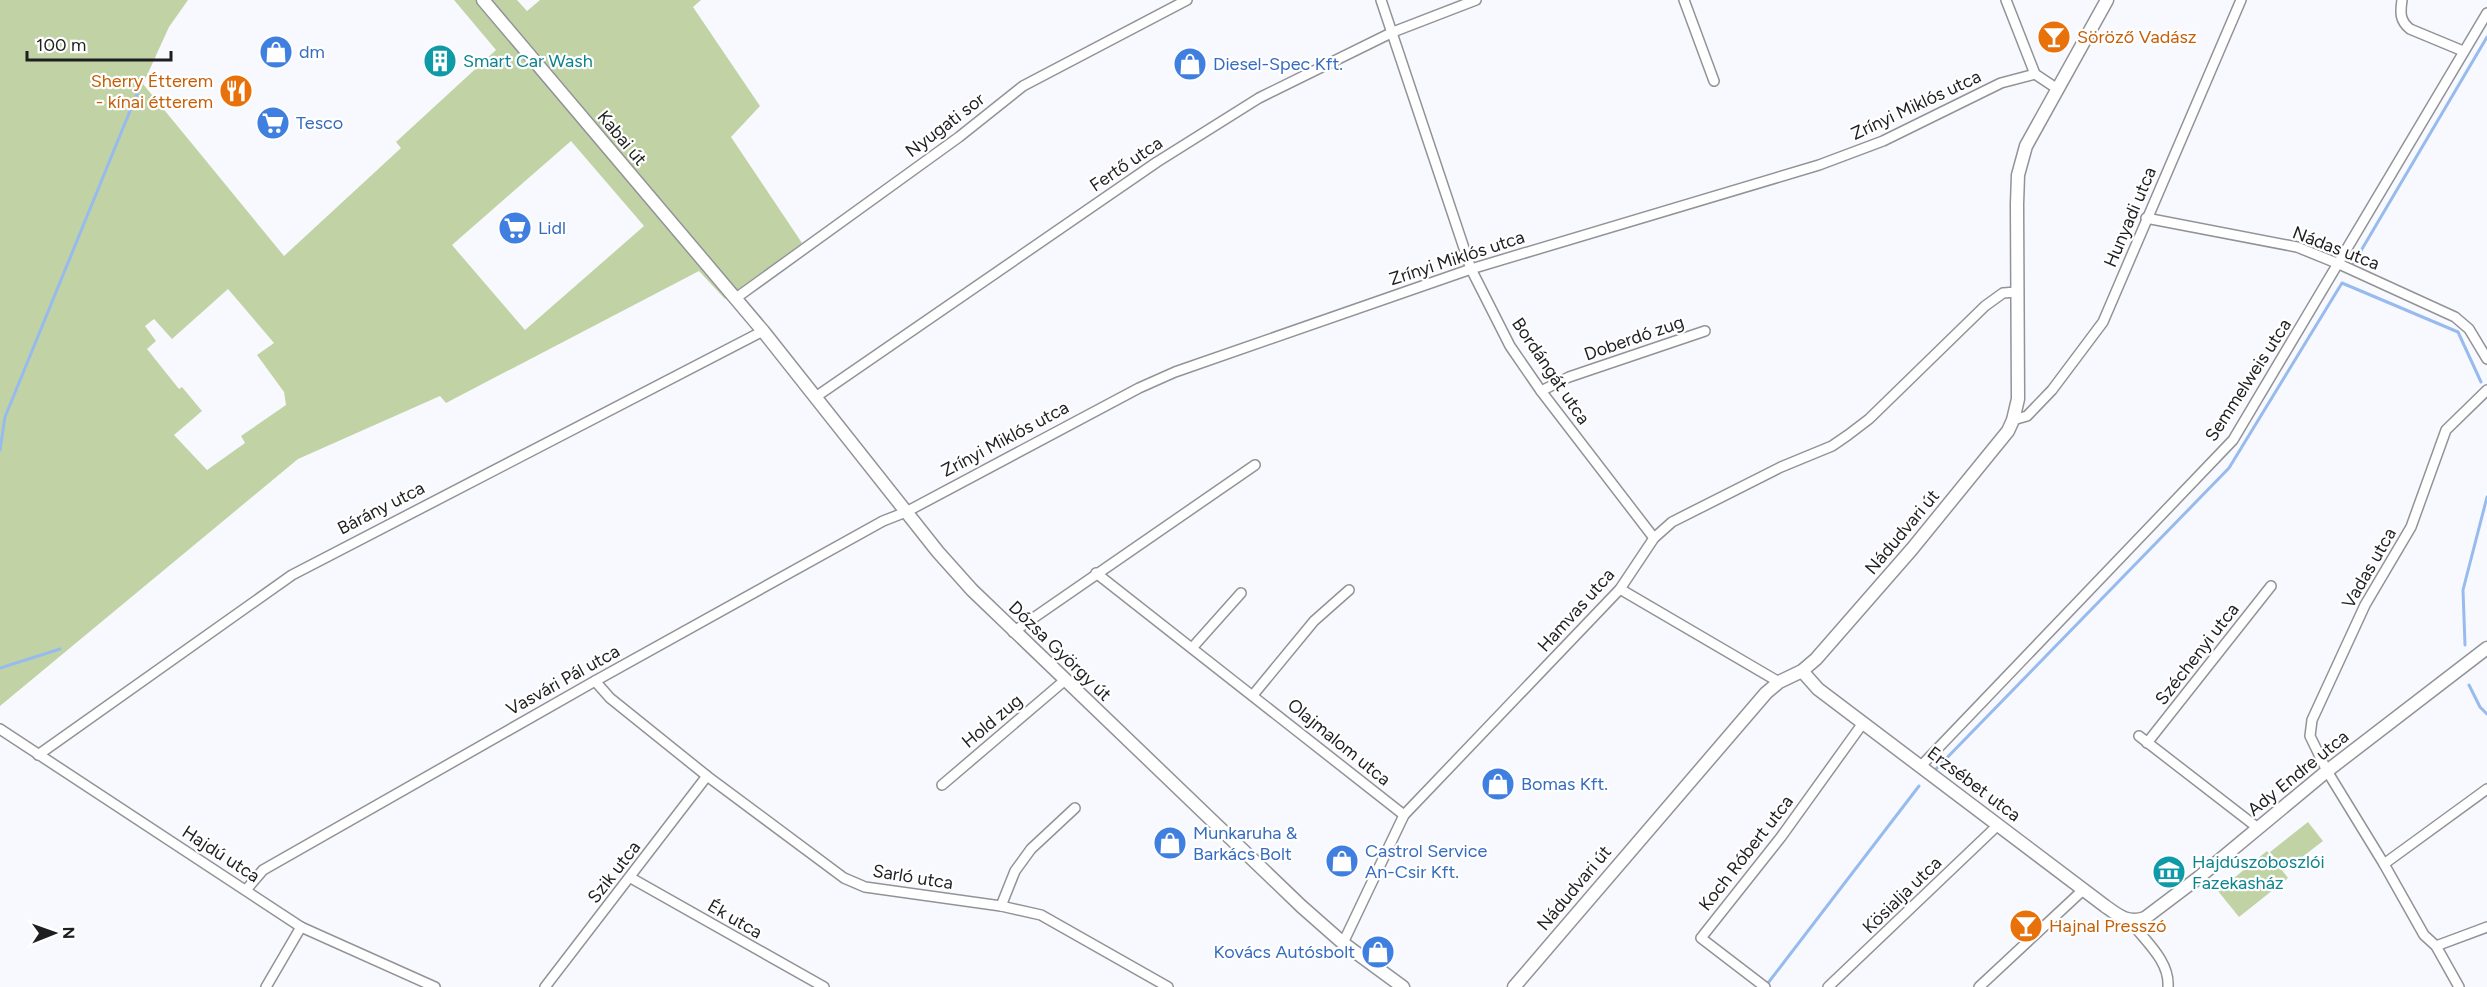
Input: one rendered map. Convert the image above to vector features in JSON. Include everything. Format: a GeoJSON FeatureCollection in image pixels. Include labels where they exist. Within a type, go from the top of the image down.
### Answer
{"type":"FeatureCollection","features":[{"type":"Feature","properties":{"kind":"main road","name":"Kabai út"},"geometry":{"type":"LineString","coordinates":[[483,0],[736,298]]}},
{"type":"Feature","properties":{"kind":"main road","name":"Nádudvari út"},"geometry":{"type":"LineString","coordinates":[[1514,987],[1741,721],[1779,682],[1802,671],[1816,659],[1999,445],[2013,420],[2018,399],[2018,175],[2026,146],[2056,88],[2107,0]]}},
{"type":"Feature","properties":{"kind":"main road","name":"Dózsa György út"},"geometry":{"type":"LineString","coordinates":[[736,298],[938,552],[1013,632],[1301,906],[1342,943],[1398,985]]}},
{"type":"Feature","properties":{"kind":"main road","name":"Ady Endre utca"},"geometry":{"type":"LineString","coordinates":[[2130,921],[2145,918],[2198,878],[2327,771],[2487,648]]}},
{"type":"Feature","properties":{"kind":"main road","name":"Erzsébet utca"},"geometry":{"type":"LineString","coordinates":[[1802,671],[1818,689],[2084,890],[2122,918],[2130,921]]}},
{"type":"Feature","properties":{"kind":"street","name":"Nyugati sor"},"geometry":{"type":"LineString","coordinates":[[736,298],[958,137],[1023,86],[1187,0]]}},
{"type":"Feature","properties":{"kind":"street","name":"Bordángát utca"},"geometry":{"type":"LineString","coordinates":[[1381,0],[1471,269],[1510,346],[1541,391],[1654,538]]}},
{"type":"Feature","properties":{"kind":"street","name":"Fertő utca"},"geometry":{"type":"LineString","coordinates":[[816,396],[1063,226],[1259,98],[1393,32],[1476,0]]}},
{"type":"Feature","properties":{"kind":"street"},"geometry":{"type":"LineString","coordinates":[[1684,0],[1714,81]]}},
{"type":"Feature","properties":{"kind":"street"},"geometry":{"type":"LineString","coordinates":[[2006,0],[2035,74],[2056,88]]}},
{"type":"Feature","properties":{"kind":"street","name":"Hunyadi utca"},"geometry":{"type":"LineString","coordinates":[[2013,420],[2027,416],[2052,390],[2103,322],[2241,0]]}},
{"type":"Feature","properties":{"kind":"street"},"geometry":{"type":"LineString","coordinates":[[2402,0],[2400,13],[2403,23],[2410,29],[2463,51]]}},
{"type":"Feature","properties":{"kind":"street","name":"Semmelweis utca"},"geometry":{"type":"LineString","coordinates":[[1920,766],[2233,440],[2487,13]]}},
{"type":"Feature","properties":{"kind":"street","name":"Zrínyi Miklós utca"},"geometry":{"type":"LineString","coordinates":[[906,512],[1108,402],[1166,376],[1471,269],[1819,165],[1882,141],[2001,83],[2035,74]]}},
{"type":"Feature","properties":{"kind":"street","name":"Nádas utca"},"geometry":{"type":"LineString","coordinates":[[2146,218],[2297,248],[2339,264],[2455,317],[2469,329],[2487,359]]}},
{"type":"Feature","properties":{"kind":"street","name":"Hamvas utca"},"geometry":{"type":"LineString","coordinates":[[1342,943],[1404,815],[1620,590],[1654,538],[1672,522],[1780,467],[1832,446],[1869,419],[1985,306],[2003,293],[2017,292]]}},
{"type":"Feature","properties":{"kind":"street","name":"Bárány utca"},"geometry":{"type":"LineString","coordinates":[[38,755],[292,574],[763,331]]}},
{"type":"Feature","properties":{"kind":"street","name":"Doberdó zug"},"geometry":{"type":"LineString","coordinates":[[1541,391],[1569,377],[1705,331]]}},
{"type":"Feature","properties":{"kind":"street","name":"Vadas utca"},"geometry":{"type":"LineString","coordinates":[[2459,987],[2436,946],[2424,935],[2327,771],[2310,731],[2312,720],[2365,605],[2411,527],[2446,430],[2487,390]]}},
{"type":"Feature","properties":{"kind":"street"},"geometry":{"type":"LineString","coordinates":[[1013,632],[1255,465]]}},
{"type":"Feature","properties":{"kind":"street","name":"Vasvári Pál utca"},"geometry":{"type":"LineString","coordinates":[[246,890],[262,870],[872,527],[906,512]]}},
{"type":"Feature","properties":{"kind":"street","name":"Olajmalom utca"},"geometry":{"type":"LineString","coordinates":[[1096,573],[1404,815]]}},
{"type":"Feature","properties":{"kind":"street","name":"Széchenyi utca"},"geometry":{"type":"LineString","coordinates":[[2147,743],[2271,586]]}},
{"type":"Feature","properties":{"kind":"street"},"geometry":{"type":"LineString","coordinates":[[1253,695],[1314,621],[1349,590]]}},
{"type":"Feature","properties":{"kind":"street"},"geometry":{"type":"LineString","coordinates":[[1620,590],[1779,682]]}},
{"type":"Feature","properties":{"kind":"street"},"geometry":{"type":"LineString","coordinates":[[1192,648],[1241,592]]}},
{"type":"Feature","properties":{"kind":"street","name":"Sarló utca"},"geometry":{"type":"LineString","coordinates":[[595,681],[610,698],[707,776],[844,878],[865,887],[1001,906],[1041,915],[1168,987]]}},
{"type":"Feature","properties":{"kind":"street","name":"Hold zug"},"geometry":{"type":"LineString","coordinates":[[942,785],[1064,681]]}},
{"type":"Feature","properties":{"kind":"street","name":"Koch Róbert utca"},"geometry":{"type":"LineString","coordinates":[[1765,987],[1701,938],[1781,837],[1863,723]]}},
{"type":"Feature","properties":{"kind":"street","name":"Hajdú utca"},"geometry":{"type":"LineString","coordinates":[[0,729],[301,927],[435,987]]}},
{"type":"Feature","properties":{"kind":"street"},"geometry":{"type":"LineString","coordinates":[[2139,736],[2258,828]]}},
{"type":"Feature","properties":{"kind":"street","name":"Szik utca"},"geometry":{"type":"LineString","coordinates":[[545,987],[631,878],[707,776]]}},
{"type":"Feature","properties":{"kind":"street"},"geometry":{"type":"LineString","coordinates":[[2384,864],[2487,789]]}},
{"type":"Feature","properties":{"kind":"street"},"geometry":{"type":"LineString","coordinates":[[1001,906],[1015,871],[1026,856],[1075,808]]}},
{"type":"Feature","properties":{"kind":"street","name":"Kösialja utca"},"geometry":{"type":"LineString","coordinates":[[1828,987],[1998,825]]}},
{"type":"Feature","properties":{"kind":"street","name":"Ék utca"},"geometry":{"type":"LineString","coordinates":[[631,878],[824,987]]}},
{"type":"Feature","properties":{"kind":"street"},"geometry":{"type":"LineString","coordinates":[[1978,987],[2084,890]]}},
{"type":"Feature","properties":{"kind":"street"},"geometry":{"type":"LineString","coordinates":[[2130,921],[2164,964],[2168,974],[2168,987]]}},
{"type":"Feature","properties":{"kind":"street"},"geometry":{"type":"LineString","coordinates":[[266,987],[301,927]]}},
{"type":"Feature","properties":{"kind":"street"},"geometry":{"type":"LineString","coordinates":[[2436,946],[2487,927]]}},
{"type":"Feature","properties":{"kind":"green space"},"geometry":{"type":"Polygon","coordinates":[[[0,0],[188,0],[169,27],[143,84],[284,256],[401,148],[396,142],[496,50],[454,0],[517,0],[527,11],[540,0],[701,0],[693,7],[760,106],[731,137],[802,243],[725,299],[699,271],[446,403],[440,396],[298,459],[0,706],[0,0]],[[571,141],[452,245],[525,330],[644,226],[571,141]],[[228,289],[172,339],[154,319],[145,326],[156,341],[147,349],[179,389],[182,387],[202,411],[174,435],[207,470],[245,443],[241,436],[286,405],[284,392],[257,355],[274,343],[228,289]]]}},
{"type":"Feature","properties":{"kind":"green space"},"geometry":{"type":"Polygon","coordinates":[[[2308,822],[2323,841],[2284,871],[2270,852],[2308,822]]]}},
{"type":"Feature","properties":{"kind":"green space"},"geometry":{"type":"Polygon","coordinates":[[[2267,851],[2288,878],[2239,917],[2218,891],[2267,851]]]}},
{"type":"Feature","properties":{"kind":"waterway"},"geometry":{"type":"LineString","coordinates":[[2352,266],[2487,37]]}},
{"type":"Feature","properties":{"kind":"waterway"},"geometry":{"type":"LineString","coordinates":[[0,450],[5,417],[141,84]]}},
{"type":"Feature","properties":{"kind":"waterway"},"geometry":{"type":"LineString","coordinates":[[1936,769],[2229,468],[2342,283],[2458,332],[2481,382]]}},
{"type":"Feature","properties":{"kind":"waterway"},"geometry":{"type":"LineString","coordinates":[[2465,645],[2463,590],[2487,497]]}},
{"type":"Feature","properties":{"kind":"waterway"},"geometry":{"type":"LineString","coordinates":[[0,668],[60,649]]}},
{"type":"Feature","properties":{"kind":"waterway"},"geometry":{"type":"LineString","coordinates":[[2469,685],[2480,707],[2487,714]]}},
{"type":"Feature","properties":{"kind":"waterway"},"geometry":{"type":"LineString","coordinates":[[1768,983],[1919,786]]}},
{"type":"Feature","properties":{"kind":"place","name":"Söröző Vadász"},"geometry":{"type":"Point","coordinates":[2054,37]}},
{"type":"Feature","properties":{"kind":"place","name":"dm"},"geometry":{"type":"Point","coordinates":[276,52]}},
{"type":"Feature","properties":{"kind":"place","name":"Smart Car Wash"},"geometry":{"type":"Point","coordinates":[440,61]}},
{"type":"Feature","properties":{"kind":"place","name":"Diesel-Spec Kft."},"geometry":{"type":"Point","coordinates":[1190,64]}},
{"type":"Feature","properties":{"kind":"place","name":"Sherry Étterem - kínai étterem"},"geometry":{"type":"Point","coordinates":[236,91]}},
{"type":"Feature","properties":{"kind":"place","name":"Tesco"},"geometry":{"type":"Point","coordinates":[273,123]}},
{"type":"Feature","properties":{"kind":"place","name":"Lidl"},"geometry":{"type":"Point","coordinates":[515,228]}},
{"type":"Feature","properties":{"kind":"place","name":"Bomas Kft."},"geometry":{"type":"Point","coordinates":[1498,784]}},
{"type":"Feature","properties":{"kind":"place","name":"Munkaruha & Barkács Bolt"},"geometry":{"type":"Point","coordinates":[1170,843]}},
{"type":"Feature","properties":{"kind":"place","name":"Castrol Service An-Csir Kft."},"geometry":{"type":"Point","coordinates":[1342,861]}},
{"type":"Feature","properties":{"kind":"place","name":"Hajdúszoboszlói Fazekasház"},"geometry":{"type":"Point","coordinates":[2169,872]}},
{"type":"Feature","properties":{"kind":"place","name":"Hajnal Presszó"},"geometry":{"type":"Point","coordinates":[2026,926]}},
{"type":"Feature","properties":{"kind":"place","name":"Kovács Autósbolt"},"geometry":{"type":"Point","coordinates":[1378,952]}}]}
